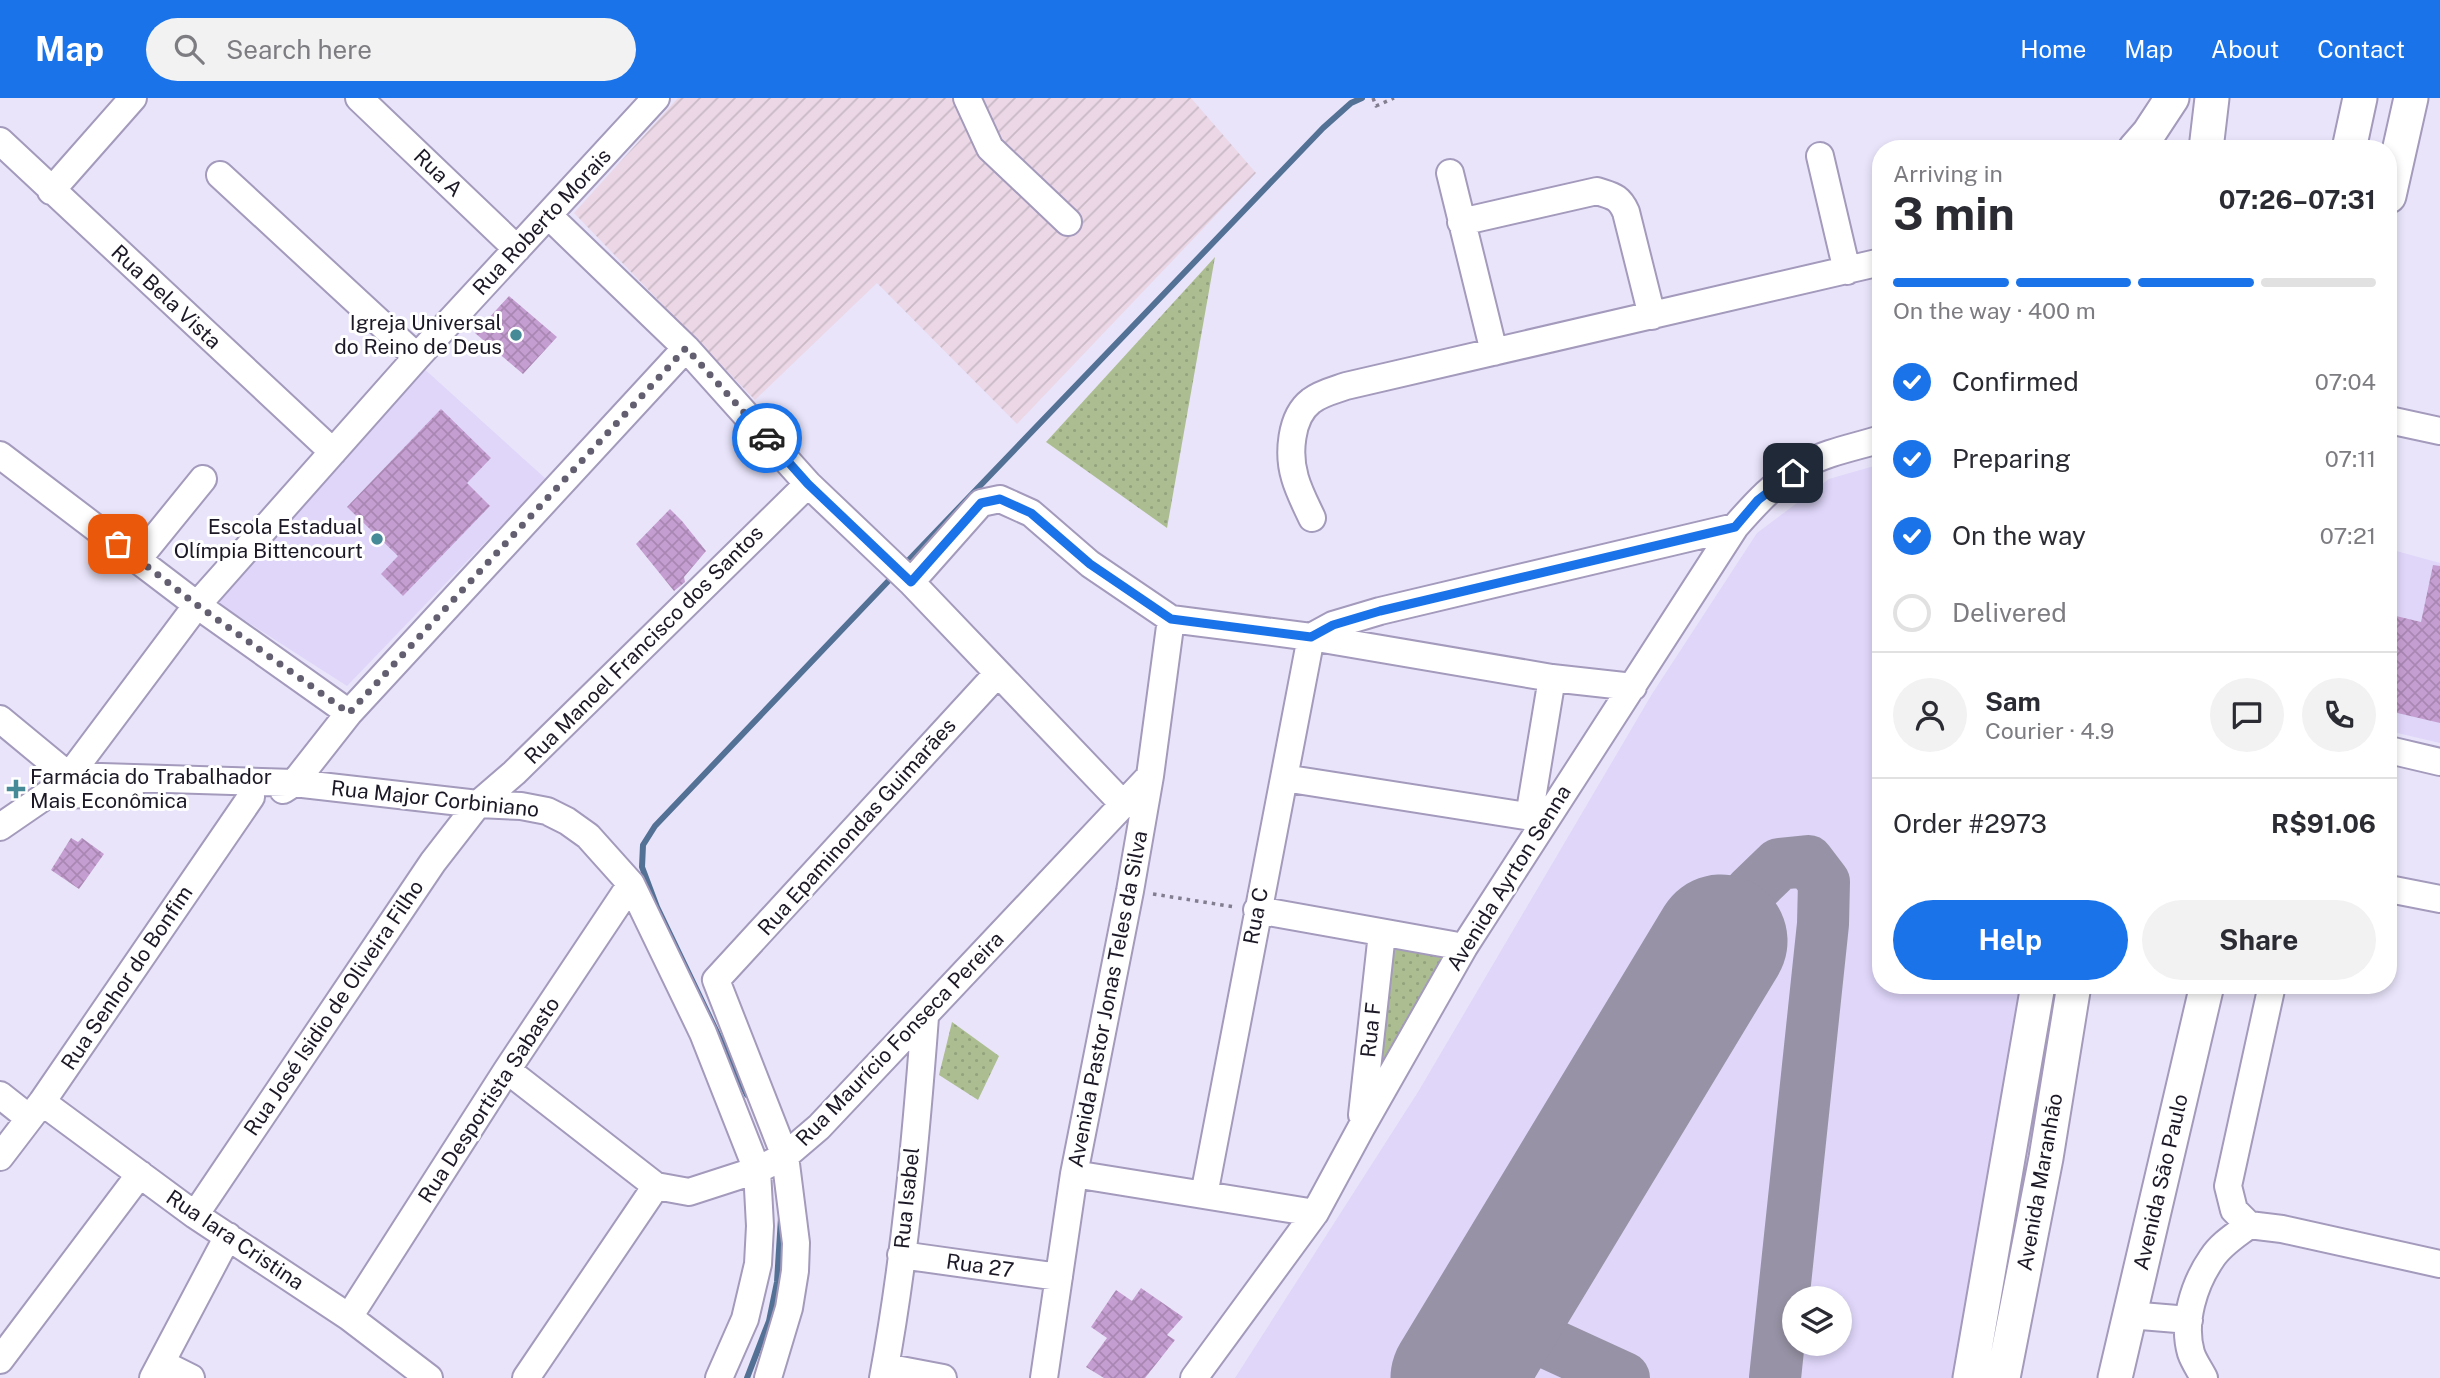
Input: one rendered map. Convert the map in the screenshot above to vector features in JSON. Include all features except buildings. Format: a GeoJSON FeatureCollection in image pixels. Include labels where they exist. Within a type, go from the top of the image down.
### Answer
{"type":"FeatureCollection","features":[{"type":"Feature","properties":{"kind":"main road"},"geometry":{"type":"LineString","coordinates":[[2143,140],[2174,98]]}},
{"type":"Feature","properties":{"kind":"main road"},"geometry":{"type":"LineString","coordinates":[[2168,140],[2174,98]]}},
{"type":"Feature","properties":{"kind":"main road"},"geometry":{"type":"LineString","coordinates":[[2207,140],[2212,98]]}},
{"type":"Feature","properties":{"kind":"main road"},"geometry":{"type":"LineString","coordinates":[[2351,140],[2360,98]]}},
{"type":"Feature","properties":{"kind":"main road"},"geometry":{"type":"LineString","coordinates":[[2397,160],[2411,98]]}},
{"type":"Feature","properties":{"kind":"main road","name":"Avenida Maranhão"},"geometry":{"type":"LineString","coordinates":[[1970,1378],[2036,994]]}},
{"type":"Feature","properties":{"kind":"main road","name":"Avenida Maranhão"},"geometry":{"type":"LineString","coordinates":[[2003,1378],[2073,994]]}},
{"type":"Feature","properties":{"kind":"main road","name":"Avenida São Paulo"},"geometry":{"type":"LineString","coordinates":[[2115,1378],[2205,994]]}},
{"type":"Feature","properties":{"kind":"main road"},"geometry":{"type":"LineString","coordinates":[[2019,1097],[2055,1102]]}},
{"type":"Feature","properties":{"kind":"street"},"geometry":{"type":"LineString","coordinates":[[51,191],[133,98]]}},
{"type":"Feature","properties":{"kind":"street","name":"Rua A"},"geometry":{"type":"LineString","coordinates":[[359,98],[517,249]]}},
{"type":"Feature","properties":{"kind":"street","name":"Rua Roberto Morais"},"geometry":{"type":"LineString","coordinates":[[10,820],[69,776],[197,605],[418,357],[656,98]]}},
{"type":"Feature","properties":{"kind":"street"},"geometry":{"type":"LineString","coordinates":[[967,98],[990,148],[1068,222]]}},
{"type":"Feature","properties":{"kind":"street","name":"Rua Bela Vista"},"geometry":{"type":"LineString","coordinates":[[0,141],[333,452]]}},
{"type":"Feature","properties":{"kind":"street"},"geometry":{"type":"LineString","coordinates":[[1820,156],[1847,271]]}},
{"type":"Feature","properties":{"kind":"street"},"geometry":{"type":"LineString","coordinates":[[1450,173],[1494,352]]}},
{"type":"Feature","properties":{"kind":"street"},"geometry":{"type":"LineString","coordinates":[[220,174],[418,357]]}},
{"type":"Feature","properties":{"kind":"street"},"geometry":{"type":"LineString","coordinates":[[1461,222],[1597,191],[1613,196],[1622,202],[1626,212],[1652,316]]}},
{"type":"Feature","properties":{"kind":"street"},"geometry":{"type":"LineString","coordinates":[[548,215],[686,348],[808,484],[911,582],[1124,805]]}},
{"type":"Feature","properties":{"kind":"street"},"geometry":{"type":"LineString","coordinates":[[1312,518],[1295,480],[1292,464],[1294,429],[1301,412],[1311,401],[1346,386],[1872,264]]}},
{"type":"Feature","properties":{"kind":"street"},"geometry":{"type":"LineString","coordinates":[[294,783],[349,713],[686,348]]}},
{"type":"Feature","properties":{"kind":"street"},"geometry":{"type":"LineString","coordinates":[[2397,422],[2440,431]]}},
{"type":"Feature","properties":{"kind":"street","name":"Avenida Ayrton Senna"},"geometry":{"type":"LineString","coordinates":[[1194,1378],[1315,1213],[1537,818],[1633,687],[1735,527],[1758,500],[1805,464],[1872,442]]}},
{"type":"Feature","properties":{"kind":"street"},"geometry":{"type":"LineString","coordinates":[[0,456],[197,605],[349,713]]}},
{"type":"Feature","properties":{"kind":"street"},"geometry":{"type":"LineString","coordinates":[[138,559],[203,479]]}},
{"type":"Feature","properties":{"kind":"street","name":"Rua Manoel Francisco dos Santos"},"geometry":{"type":"LineString","coordinates":[[478,804],[537,751],[808,484]]}},
{"type":"Feature","properties":{"kind":"street"},"geometry":{"type":"LineString","coordinates":[[911,582],[981,503],[1000,499],[1031,513],[1090,564],[1171,619],[1311,637],[1552,677],[1633,687]]}},
{"type":"Feature","properties":{"kind":"street"},"geometry":{"type":"LineString","coordinates":[[1311,637],[1333,625],[1380,611],[1735,527]]}},
{"type":"Feature","properties":{"kind":"street","name":"Avenida Pastor Jonas Teles da Silva"},"geometry":{"type":"LineString","coordinates":[[1045,1378],[1074,1174],[1150,776],[1171,619]]}},
{"type":"Feature","properties":{"kind":"street","name":"Rua C"},"geometry":{"type":"LineString","coordinates":[[1205,1195],[1311,637]]}},
{"type":"Feature","properties":{"kind":"street","name":"Rua Epaminondas Guimarães"},"geometry":{"type":"LineString","coordinates":[[785,1156],[716,981],[998,673]]}},
{"type":"Feature","properties":{"kind":"street"},"geometry":{"type":"LineString","coordinates":[[1284,778],[1537,818],[1552,677]]}},
{"type":"Feature","properties":{"kind":"street"},"geometry":{"type":"LineString","coordinates":[[0,719],[69,776]]}},
{"type":"Feature","properties":{"kind":"street"},"geometry":{"type":"LineString","coordinates":[[2397,752],[2440,762]]}},
{"type":"Feature","properties":{"kind":"street","name":"Rua Major Corbiniano"},"geometry":{"type":"LineString","coordinates":[[69,776],[294,783],[478,804],[521,806],[547,811],[588,836],[631,884],[703,1033],[757,1170],[760,1226],[758,1264],[745,1319],[719,1378]]}},
{"type":"Feature","properties":{"kind":"street","name":"Rua Maurício Fonseca Pereira"},"geometry":{"type":"LineString","coordinates":[[507,1070],[656,1186],[690,1192],[757,1170],[785,1156],[819,1127],[1150,776]]}},
{"type":"Feature","properties":{"kind":"street","name":"Rua Major Corbiniano"},"geometry":{"type":"LineString","coordinates":[[48,794],[251,797],[281,792],[294,783]]}},
{"type":"Feature","properties":{"kind":"street","name":"Rua Senhor do Bonfim"},"geometry":{"type":"LineString","coordinates":[[0,1157],[251,797]]}},
{"type":"Feature","properties":{"kind":"street","name":"Rua José Isidio de Oliveira Filho"},"geometry":{"type":"LineString","coordinates":[[195,1215],[387,926],[478,804]]}},
{"type":"Feature","properties":{"kind":"street"},"geometry":{"type":"LineString","coordinates":[[0,841],[10,820]]}},
{"type":"Feature","properties":{"kind":"street","name":"Rua Desportista Sabasto"},"geometry":{"type":"LineString","coordinates":[[349,1317],[507,1070],[631,884]]}},
{"type":"Feature","properties":{"kind":"street"},"geometry":{"type":"LineString","coordinates":[[2397,891],[2440,899]]}},
{"type":"Feature","properties":{"kind":"street"},"geometry":{"type":"LineString","coordinates":[[1257,911],[1464,947]]}},
{"type":"Feature","properties":{"kind":"street","name":"Rua F"},"geometry":{"type":"LineString","coordinates":[[1361,1128],[1382,933]]}},
{"type":"Feature","properties":{"kind":"street"},"geometry":{"type":"LineString","coordinates":[[2270,994],[2228,1186],[2234,1210],[2249,1225],[2281,1228],[2440,1264]]}},
{"type":"Feature","properties":{"kind":"street","name":"Rua Isabel"},"geometry":{"type":"LineString","coordinates":[[884,1373],[894,1316],[925,1017]]}},
{"type":"Feature","properties":{"kind":"street","name":"Rua Iara Cristina"},"geometry":{"type":"LineString","coordinates":[[0,1095],[35,1110],[141,1174],[195,1215],[349,1317],[399,1369],[429,1378]]}},
{"type":"Feature","properties":{"kind":"street"},"geometry":{"type":"LineString","coordinates":[[768,1378],[789,1308],[795,1271],[796,1243],[785,1156]]}},
{"type":"Feature","properties":{"kind":"street"},"geometry":{"type":"LineString","coordinates":[[0,1360],[141,1174]]}},
{"type":"Feature","properties":{"kind":"street"},"geometry":{"type":"LineString","coordinates":[[1074,1174],[1315,1213]]}},
{"type":"Feature","properties":{"kind":"street"},"geometry":{"type":"LineString","coordinates":[[526,1378],[656,1186]]}},
{"type":"Feature","properties":{"kind":"street"},"geometry":{"type":"LineString","coordinates":[[2204,1378],[2191,1353],[2189,1320],[2193,1295],[2212,1257],[2249,1225]]}},
{"type":"Feature","properties":{"kind":"street"},"geometry":{"type":"LineString","coordinates":[[191,1378],[157,1370],[228,1236]]}},
{"type":"Feature","properties":{"kind":"street","name":"Rua 27"},"geometry":{"type":"LineString","coordinates":[[901,1255],[1059,1277]]}},
{"type":"Feature","properties":{"kind":"street"},"geometry":{"type":"LineString","coordinates":[[2129,1315],[2189,1320]]}},
{"type":"Feature","properties":{"kind":"street"},"geometry":{"type":"LineString","coordinates":[[884,1373],[943,1378]]}},
{"type":"Feature","properties":{"kind":"path"},"geometry":{"type":"LineString","coordinates":[[1374,100],[1376,106],[1394,98]]}},
{"type":"Feature","properties":{"kind":"path"},"geometry":{"type":"LineString","coordinates":[[1130,891],[1257,911]]}},
{"type":"Feature","properties":{"kind":"shaded area"},"geometry":{"type":"Polygon","coordinates":[[[678,98],[1191,98],[1256,173],[1017,424],[877,283],[755,400],[574,213],[678,98]]]}},
{"type":"Feature","properties":{"kind":"shaded area","name":"Escola Estadual Olímpia Bittencourt"},"geometry":{"type":"Polygon","coordinates":[[[421,366],[546,479],[347,686],[213,600],[421,366]]]}},
{"type":"Feature","properties":{"kind":"shaded area"},"geometry":{"type":"Polygon","coordinates":[[[1872,467],[1872,994],[2018,994],[1952,1378],[1235,1378],[1418,1092],[1652,694],[1757,533],[1829,479],[1872,467]]]}},
{"type":"Feature","properties":{"kind":"shaded area"},"geometry":{"type":"Polygon","coordinates":[[[2397,551],[2440,563],[2440,743],[2397,733],[2397,551]]]}},
{"type":"Feature","properties":{"kind":"green space"},"geometry":{"type":"Polygon","coordinates":[[[1215,257],[1167,528],[1046,442],[1215,257]]]}},
{"type":"Feature","properties":{"kind":"green space"},"geometry":{"type":"Polygon","coordinates":[[[1391,944],[1446,954],[1375,1089],[1391,944]]]}},
{"type":"Feature","properties":{"kind":"green space"},"geometry":{"type":"Polygon","coordinates":[[[952,1022],[999,1056],[978,1100],[939,1075],[952,1022]]]}},
{"type":"Feature","properties":{"kind":"waterway"},"geometry":{"type":"LineString","coordinates":[[903,566],[1323,128],[1351,103],[1362,98]]}},
{"type":"Feature","properties":{"kind":"waterway"},"geometry":{"type":"LineString","coordinates":[[747,1095],[657,907],[642,867],[643,845],[655,826],[895,574]]}},
{"type":"Feature","properties":{"kind":"waterway"},"geometry":{"type":"LineString","coordinates":[[747,1378],[769,1321],[777,1282],[781,1218]]}},
{"type":"Feature","properties":{"kind":"taxiway"},"geometry":{"type":"LineString","coordinates":[[1721,941],[1751,891],[1779,864],[1808,861],[1824,882],[1823,924],[1775,1378]]}},
{"type":"Feature","properties":{"kind":"taxiway"},"geometry":{"type":"LineString","coordinates":[[1493,1318],[1624,1378]]}},
{"type":"Feature","properties":{"kind":"runway"},"geometry":{"type":"LineString","coordinates":[[1457,1378],[1721,941]]}},
{"type":"Feature","properties":{"kind":"way so far"},"geometry":{"type":"LineString","coordinates":[[118,544],[197,605],[349,713],[686,348],[767,438]]}},
{"type":"Feature","properties":{"kind":"place","name":"Igreja Universal do Reino de Deus"},"geometry":{"type":"Point","coordinates":[516,335]}},
{"type":"Feature","properties":{"kind":"place","name":"Escola Estadual Olímpia Bittencourt"},"geometry":{"type":"Point","coordinates":[377,539]}},
{"type":"Feature","properties":{"kind":"place","name":"Farmácia do Trabalhador Mais Econômica"},"geometry":{"type":"Point","coordinates":[16,789]}},
{"type":"Feature","properties":{"kind":"route"},"geometry":{"type":"LineString","coordinates":[[767,438],[808,484],[911,582],[981,503],[1000,499],[1031,513],[1090,564],[1171,619],[1311,637],[1333,625],[1380,611],[1735,527],[1758,500],[1793,473]]}}]}
